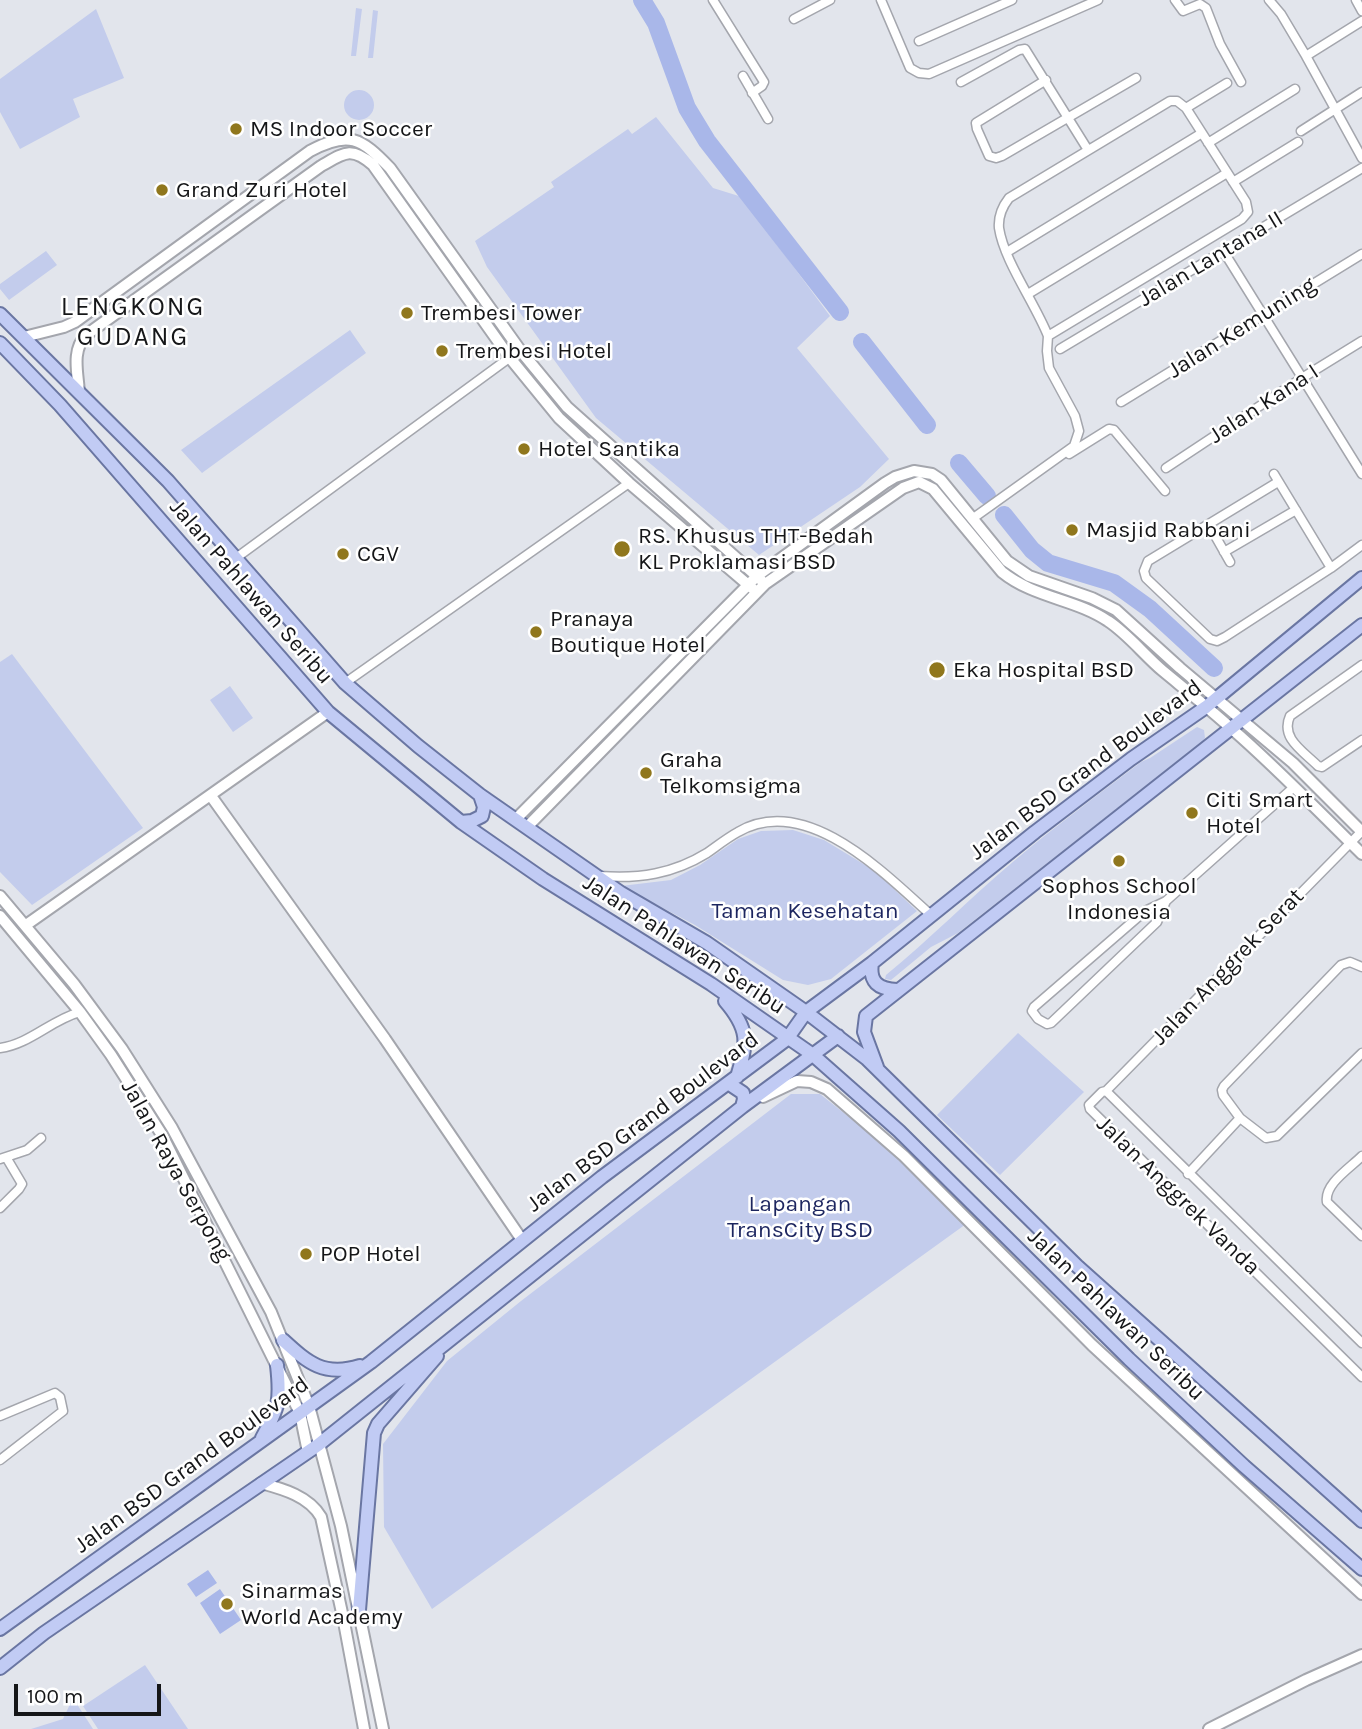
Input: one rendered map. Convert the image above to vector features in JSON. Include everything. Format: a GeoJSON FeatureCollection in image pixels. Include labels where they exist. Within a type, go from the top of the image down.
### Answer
{"type":"FeatureCollection","features":[{"type":"Feature","properties":{"kind":"main road","name":"Jalan Pahlawan Seribu"},"geometry":{"type":"LineString","coordinates":[[0,314],[168,481],[345,683],[480,795],[644,907],[707,943],[838,1036],[878,1069],[1077,1266],[1362,1521]]}},
{"type":"Feature","properties":{"kind":"main road","name":"Jalan Pahlawan Seribu"},"geometry":{"type":"LineString","coordinates":[[0,343],[60,405],[328,712],[461,822],[813,1055],[899,1131],[1148,1377],[1263,1483],[1362,1569]]}},
{"type":"Feature","properties":{"kind":"main road","name":"Jalan BSD Grand Boulevard"},"geometry":{"type":"LineString","coordinates":[[0,1629],[371,1362],[624,1160],[787,1039],[806,1012],[1114,772],[1206,707],[1362,578]]}},
{"type":"Feature","properties":{"kind":"main road"},"geometry":{"type":"LineString","coordinates":[[878,1069],[864,1032],[866,1016],[1362,625]]}},
{"type":"Feature","properties":{"kind":"main road"},"geometry":{"type":"LineString","coordinates":[[461,822],[482,816],[484,807],[480,795]]}},
{"type":"Feature","properties":{"kind":"main road"},"geometry":{"type":"LineString","coordinates":[[872,963],[871,972],[877,985],[886,990],[897,990]]}},
{"type":"Feature","properties":{"kind":"main road"},"geometry":{"type":"LineString","coordinates":[[711,985],[736,1014],[746,1035],[745,1050],[733,1080],[743,1093],[744,1099],[739,1110]]}},
{"type":"Feature","properties":{"kind":"main road","name":"Jalan BSD Grand Boulevard"},"geometry":{"type":"LineString","coordinates":[[0,1668],[44,1633],[313,1448],[739,1110],[838,1036]]}},
{"type":"Feature","properties":{"kind":"main road"},"geometry":{"type":"LineString","coordinates":[[359,1610],[374,1433],[383,1417],[461,1329]]}},
{"type":"Feature","properties":{"kind":"main road"},"geometry":{"type":"LineString","coordinates":[[283,1340],[314,1365],[329,1370],[347,1370],[371,1362]]}},
{"type":"Feature","properties":{"kind":"main road"},"geometry":{"type":"LineString","coordinates":[[260,1442],[277,1410],[277,1365]]}},
{"type":"Feature","properties":{"kind":"street"},"geometry":{"type":"LineString","coordinates":[[713,0],[764,82],[752,93]]}},
{"type":"Feature","properties":{"kind":"street"},"geometry":{"type":"LineString","coordinates":[[794,19],[830,0]]}},
{"type":"Feature","properties":{"kind":"street"},"geometry":{"type":"LineString","coordinates":[[881,0],[908,64],[919,73],[929,74],[1098,0]]}},
{"type":"Feature","properties":{"kind":"street"},"geometry":{"type":"LineString","coordinates":[[919,41],[1012,0]]}},
{"type":"Feature","properties":{"kind":"street"},"geometry":{"type":"LineString","coordinates":[[1175,0],[1183,11],[1200,5],[1206,8],[1220,44],[1241,82]]}},
{"type":"Feature","properties":{"kind":"street"},"geometry":{"type":"LineString","coordinates":[[1269,0],[1281,14],[1306,56],[1362,158]]}},
{"type":"Feature","properties":{"kind":"street"},"geometry":{"type":"LineString","coordinates":[[1356,0],[1362,11]]}},
{"type":"Feature","properties":{"kind":"street"},"geometry":{"type":"LineString","coordinates":[[1306,56],[1362,21]]}},
{"type":"Feature","properties":{"kind":"street"},"geometry":{"type":"LineString","coordinates":[[961,82],[1025,49],[1088,150]]}},
{"type":"Feature","properties":{"kind":"street"},"geometry":{"type":"LineString","coordinates":[[743,76],[768,119]]}},
{"type":"Feature","properties":{"kind":"street"},"geometry":{"type":"LineString","coordinates":[[1046,80],[976,123],[989,156],[1002,156],[1136,78]]}},
{"type":"Feature","properties":{"kind":"street"},"geometry":{"type":"LineString","coordinates":[[1186,108],[1227,83]]}},
{"type":"Feature","properties":{"kind":"street"},"geometry":{"type":"LineString","coordinates":[[1208,143],[1295,89]]}},
{"type":"Feature","properties":{"kind":"street"},"geometry":{"type":"LineString","coordinates":[[1301,131],[1333,108],[1362,92]]}},
{"type":"Feature","properties":{"kind":"street"},"geometry":{"type":"LineString","coordinates":[[972,519],[1074,446],[1079,431],[1075,416],[1049,368],[1048,336],[1007,251],[999,226],[1001,209],[1009,198],[1170,101],[1177,101],[1186,108],[1202,133],[1246,202],[1248,212],[1242,219],[1048,336]]}},
{"type":"Feature","properties":{"kind":"street"},"geometry":{"type":"LineString","coordinates":[[1007,251],[1202,133]]}},
{"type":"Feature","properties":{"kind":"street"},"geometry":{"type":"LineString","coordinates":[[342,139],[347,152]]}},
{"type":"Feature","properties":{"kind":"street"},"geometry":{"type":"LineString","coordinates":[[24,337],[49,332],[75,322],[310,151],[329,141],[352,140],[372,148],[390,168],[520,350],[567,407],[761,580]]}},
{"type":"Feature","properties":{"kind":"street"},"geometry":{"type":"LineString","coordinates":[[1233,182],[1298,142]]}},
{"type":"Feature","properties":{"kind":"street"},"geometry":{"type":"LineString","coordinates":[[79,393],[76,356],[86,334],[321,166],[347,152],[359,155],[373,165],[510,358],[559,418],[629,483],[753,589]]}},
{"type":"Feature","properties":{"kind":"street","name":"Jalan Lantana II"},"geometry":{"type":"LineString","coordinates":[[1060,349],[1362,168]]}},
{"type":"Feature","properties":{"kind":"street"},"geometry":{"type":"LineString","coordinates":[[1028,294],[1227,173]]}},
{"type":"Feature","properties":{"kind":"street"},"geometry":{"type":"LineString","coordinates":[[1224,252],[1362,474]]}},
{"type":"Feature","properties":{"kind":"street","name":"Jalan Kemuning"},"geometry":{"type":"LineString","coordinates":[[1121,402],[1362,254]]}},
{"type":"Feature","properties":{"kind":"street"},"geometry":{"type":"LineString","coordinates":[[75,322],[86,334]]}},
{"type":"Feature","properties":{"kind":"street","name":"Jalan Kana I"},"geometry":{"type":"LineString","coordinates":[[1166,468],[1362,341]]}},
{"type":"Feature","properties":{"kind":"street"},"geometry":{"type":"LineString","coordinates":[[236,558],[520,350]]}},
{"type":"Feature","properties":{"kind":"street"},"geometry":{"type":"LineString","coordinates":[[1059,458],[1079,450],[1110,429],[1114,430],[1165,491]]}},
{"type":"Feature","properties":{"kind":"street"},"geometry":{"type":"LineString","coordinates":[[527,827],[634,718],[761,580],[885,483],[906,473],[922,471],[941,480],[972,519],[1002,572],[1013,581],[1109,621],[1141,652],[1231,727],[1362,854]]}},
{"type":"Feature","properties":{"kind":"street"},"geometry":{"type":"LineString","coordinates":[[1331,568],[1276,478],[1209,525],[1148,561],[1144,571],[1146,578],[1210,639],[1217,641],[1331,568],[1362,545]]}},
{"type":"Feature","properties":{"kind":"street"},"geometry":{"type":"LineString","coordinates":[[761,580],[903,488],[919,482],[933,489],[981,538],[1029,576],[1092,598],[1116,610],[1293,763],[1362,832]]}},
{"type":"Feature","properties":{"kind":"street"},"geometry":{"type":"LineString","coordinates":[[345,683],[629,483]]}},
{"type":"Feature","properties":{"kind":"street"},"geometry":{"type":"LineString","coordinates":[[1224,552],[1296,510]]}},
{"type":"Feature","properties":{"kind":"street"},"geometry":{"type":"LineString","coordinates":[[1209,525],[1230,562]]}},
{"type":"Feature","properties":{"kind":"street"},"geometry":{"type":"LineString","coordinates":[[516,819],[625,709],[753,589]]}},
{"type":"Feature","properties":{"kind":"street"},"geometry":{"type":"LineString","coordinates":[[1362,665],[1290,716],[1285,726],[1288,736],[1322,767],[1362,740]]}},
{"type":"Feature","properties":{"kind":"street"},"geometry":{"type":"LineString","coordinates":[[625,709],[634,718]]}},
{"type":"Feature","properties":{"kind":"street"},"geometry":{"type":"LineString","coordinates":[[26,925],[328,712]]}},
{"type":"Feature","properties":{"kind":"street"},"geometry":{"type":"LineString","coordinates":[[1166,901],[1157,922],[1051,1023],[1047,1024],[1038,1019],[1032,1012],[1034,1007],[1145,911],[1166,901],[1294,787]]}},
{"type":"Feature","properties":{"kind":"street"},"geometry":{"type":"LineString","coordinates":[[211,796],[385,1039],[522,1240]]}},
{"type":"Feature","properties":{"kind":"street"},"geometry":{"type":"LineString","coordinates":[[597,876],[640,877],[665,873],[687,864],[741,830],[759,824],[789,822],[834,837],[873,863],[932,915]]}},
{"type":"Feature","properties":{"kind":"street","name":"Jalan Anggrek Serat"},"geometry":{"type":"LineString","coordinates":[[1104,1091],[1362,832]]}},
{"type":"Feature","properties":{"kind":"street","name":"Jalan Raya Serpong"},"geometry":{"type":"LineString","coordinates":[[0,896],[74,984],[124,1052],[178,1139],[271,1312],[283,1340],[305,1410]]}},
{"type":"Feature","properties":{"kind":"street","name":"Jalan Raya Serpong"},"geometry":{"type":"LineString","coordinates":[[0,916],[80,1012],[114,1059],[162,1135],[277,1365],[305,1410]]}},
{"type":"Feature","properties":{"kind":"street"},"geometry":{"type":"LineString","coordinates":[[1362,967],[1350,962],[1341,965],[1224,1086],[1223,1095],[1240,1118],[1266,1138],[1277,1136],[1362,1053]]}},
{"type":"Feature","properties":{"kind":"street"},"geometry":{"type":"LineString","coordinates":[[0,1048],[20,1043],[66,1016],[80,1012]]}},
{"type":"Feature","properties":{"kind":"street"},"geometry":{"type":"LineString","coordinates":[[114,1059],[124,1052]]}},
{"type":"Feature","properties":{"kind":"street"},"geometry":{"type":"LineString","coordinates":[[739,1110],[788,1083],[811,1082],[827,1088],[905,1156],[1092,1345],[1362,1594]]}},
{"type":"Feature","properties":{"kind":"street","name":"Jalan Anggrek Vanda"},"geometry":{"type":"LineString","coordinates":[[1362,1343],[1104,1091],[1089,1105],[1090,1110],[1362,1377]]}},
{"type":"Feature","properties":{"kind":"street"},"geometry":{"type":"LineString","coordinates":[[1188,1174],[1240,1118]]}},
{"type":"Feature","properties":{"kind":"street"},"geometry":{"type":"LineString","coordinates":[[0,1208],[22,1184],[3,1158],[27,1150],[41,1138]]}},
{"type":"Feature","properties":{"kind":"street"},"geometry":{"type":"LineString","coordinates":[[1362,1156],[1329,1188],[1326,1195],[1327,1202],[1362,1236]]}},
{"type":"Feature","properties":{"kind":"street"},"geometry":{"type":"LineString","coordinates":[[0,1416],[55,1393],[60,1397],[63,1411],[0,1460]]}},
{"type":"Feature","properties":{"kind":"street"},"geometry":{"type":"LineString","coordinates":[[305,1410],[313,1448],[341,1526],[383,1729]]}},
{"type":"Feature","properties":{"kind":"street"},"geometry":{"type":"LineString","coordinates":[[261,1483],[304,1499],[321,1517],[344,1622],[363,1729]]}},
{"type":"Feature","properties":{"kind":"street"},"geometry":{"type":"LineString","coordinates":[[1209,1729],[1306,1680],[1362,1656]]}},
{"type":"Feature","properties":{"kind":"green space"},"geometry":{"type":"Polygon","coordinates":[[[356,8],[362,9],[356,56],[351,56],[356,8]]]}},
{"type":"Feature","properties":{"kind":"green space"},"geometry":{"type":"Polygon","coordinates":[[[96,9],[124,78],[73,99],[80,117],[20,149],[0,112],[0,79],[96,9]]]}},
{"type":"Feature","properties":{"kind":"green space"},"geometry":{"type":"Polygon","coordinates":[[[373,10],[378,11],[373,58],[368,58],[373,10]]]}},
{"type":"Feature","properties":{"kind":"green space"},"geometry":{"type":"Polygon","coordinates":[[[359,90],[370,94],[374,105],[370,116],[359,120],[348,116],[344,105],[348,94],[359,90]]]}},
{"type":"Feature","properties":{"kind":"green space"},"geometry":{"type":"Polygon","coordinates":[[[656,117],[713,188],[742,197],[830,316],[797,348],[889,459],[860,487],[759,555],[596,418],[487,267],[475,241],[554,187],[551,182],[628,129],[632,134],[656,117]]]}},
{"type":"Feature","properties":{"kind":"green space"},"geometry":{"type":"Polygon","coordinates":[[[46,251],[57,265],[9,300],[0,289],[0,284],[46,251]]]}},
{"type":"Feature","properties":{"kind":"green space"},"geometry":{"type":"Polygon","coordinates":[[[350,330],[366,353],[202,473],[181,450],[350,330]]]}},
{"type":"Feature","properties":{"kind":"green space"},"geometry":{"type":"Polygon","coordinates":[[[12,654],[143,828],[32,905],[0,872],[0,662],[12,654]]]}},
{"type":"Feature","properties":{"kind":"green space"},"geometry":{"type":"Polygon","coordinates":[[[230,686],[253,718],[233,732],[210,700],[230,686]]]}},
{"type":"Feature","properties":{"kind":"green space"},"geometry":{"type":"Polygon","coordinates":[[[1197,727],[1204,730],[1203,741],[958,933],[931,947],[891,980],[885,979],[886,975],[1029,848],[1141,762],[1197,727]]]}},
{"type":"Feature","properties":{"kind":"green space","name":"Taman Kesehatan"},"geometry":{"type":"Polygon","coordinates":[[[793,830],[824,840],[875,871],[917,911],[831,979],[808,985],[783,980],[695,925],[621,886],[671,880],[700,865],[738,839],[761,831],[793,830]]]}},
{"type":"Feature","properties":{"kind":"green space"},"geometry":{"type":"Polygon","coordinates":[[[1018,1033],[1084,1092],[1000,1175],[937,1115],[1018,1033]]]}},
{"type":"Feature","properties":{"kind":"green space","name":"Lapangan TransCity BSD"},"geometry":{"type":"Polygon","coordinates":[[[791,1094],[820,1094],[898,1156],[966,1224],[432,1609],[384,1527],[383,1444],[447,1361],[791,1094]]]}},
{"type":"Feature","properties":{"kind":"green space"},"geometry":{"type":"Polygon","coordinates":[[[145,1665],[188,1729],[98,1729],[83,1706],[145,1665]]]}},
{"type":"Feature","properties":{"kind":"green space"},"geometry":{"type":"Polygon","coordinates":[[[73,1698],[93,1729],[31,1729],[63,1719],[73,1698]]]}},
{"type":"Feature","properties":{"kind":"shaded area"},"geometry":{"type":"Polygon","coordinates":[[[208,1570],[217,1583],[196,1597],[187,1584],[208,1570]]]}},
{"type":"Feature","properties":{"kind":"shaded area"},"geometry":{"type":"Polygon","coordinates":[[[220,1589],[241,1620],[220,1634],[200,1603],[220,1589]]]}},
{"type":"Feature","properties":{"kind":"waterway"},"geometry":{"type":"LineString","coordinates":[[642,0],[656,23],[687,108],[707,141],[840,312]]}},
{"type":"Feature","properties":{"kind":"waterway"},"geometry":{"type":"LineString","coordinates":[[862,342],[927,425]]}},
{"type":"Feature","properties":{"kind":"waterway"},"geometry":{"type":"LineString","coordinates":[[959,463],[987,496]]}},
{"type":"Feature","properties":{"kind":"waterway"},"geometry":{"type":"LineString","coordinates":[[1004,515],[1032,550],[1048,563],[1114,583],[1150,609],[1214,668]]}},
{"type":"Feature","properties":{"kind":"place","name":"MS Indoor Soccer"},"geometry":{"type":"Point","coordinates":[236,129]}},
{"type":"Feature","properties":{"kind":"place","name":"Grand Zuri Hotel"},"geometry":{"type":"Point","coordinates":[162,190]}},
{"type":"Feature","properties":{"kind":"place","name":"Trembesi Tower"},"geometry":{"type":"Point","coordinates":[407,313]}},
{"type":"Feature","properties":{"kind":"place","name":"Trembesi Hotel"},"geometry":{"type":"Point","coordinates":[442,351]}},
{"type":"Feature","properties":{"kind":"place","name":"Hotel Santika"},"geometry":{"type":"Point","coordinates":[524,449]}},
{"type":"Feature","properties":{"kind":"place","name":"Masjid Rabbani"},"geometry":{"type":"Point","coordinates":[1072,530]}},
{"type":"Feature","properties":{"kind":"place","name":"RS. Khusus THT-Bedah KL Proklamasi BSD"},"geometry":{"type":"Point","coordinates":[622,549]}},
{"type":"Feature","properties":{"kind":"place","name":"CGV"},"geometry":{"type":"Point","coordinates":[343,554]}},
{"type":"Feature","properties":{"kind":"place","name":"Pranaya Boutique Hotel"},"geometry":{"type":"Point","coordinates":[536,632]}},
{"type":"Feature","properties":{"kind":"place","name":"Eka Hospital BSD"},"geometry":{"type":"Point","coordinates":[937,670]}},
{"type":"Feature","properties":{"kind":"place","name":"Graha Telkomsigma"},"geometry":{"type":"Point","coordinates":[646,773]}},
{"type":"Feature","properties":{"kind":"place","name":"Citi Smart Hotel"},"geometry":{"type":"Point","coordinates":[1192,813]}},
{"type":"Feature","properties":{"kind":"place","name":"Sophos School Indonesia"},"geometry":{"type":"Point","coordinates":[1119,861]}},
{"type":"Feature","properties":{"kind":"place","name":"POP Hotel"},"geometry":{"type":"Point","coordinates":[306,1254]}},
{"type":"Feature","properties":{"kind":"place","name":"Sinarmas World Academy"},"geometry":{"type":"Point","coordinates":[227,1604]}},
{"type":"Feature","properties":{"kind":"district","name":"LENGKONG GUDANG"},"geometry":{"type":"Point","coordinates":[133,323]}}]}
